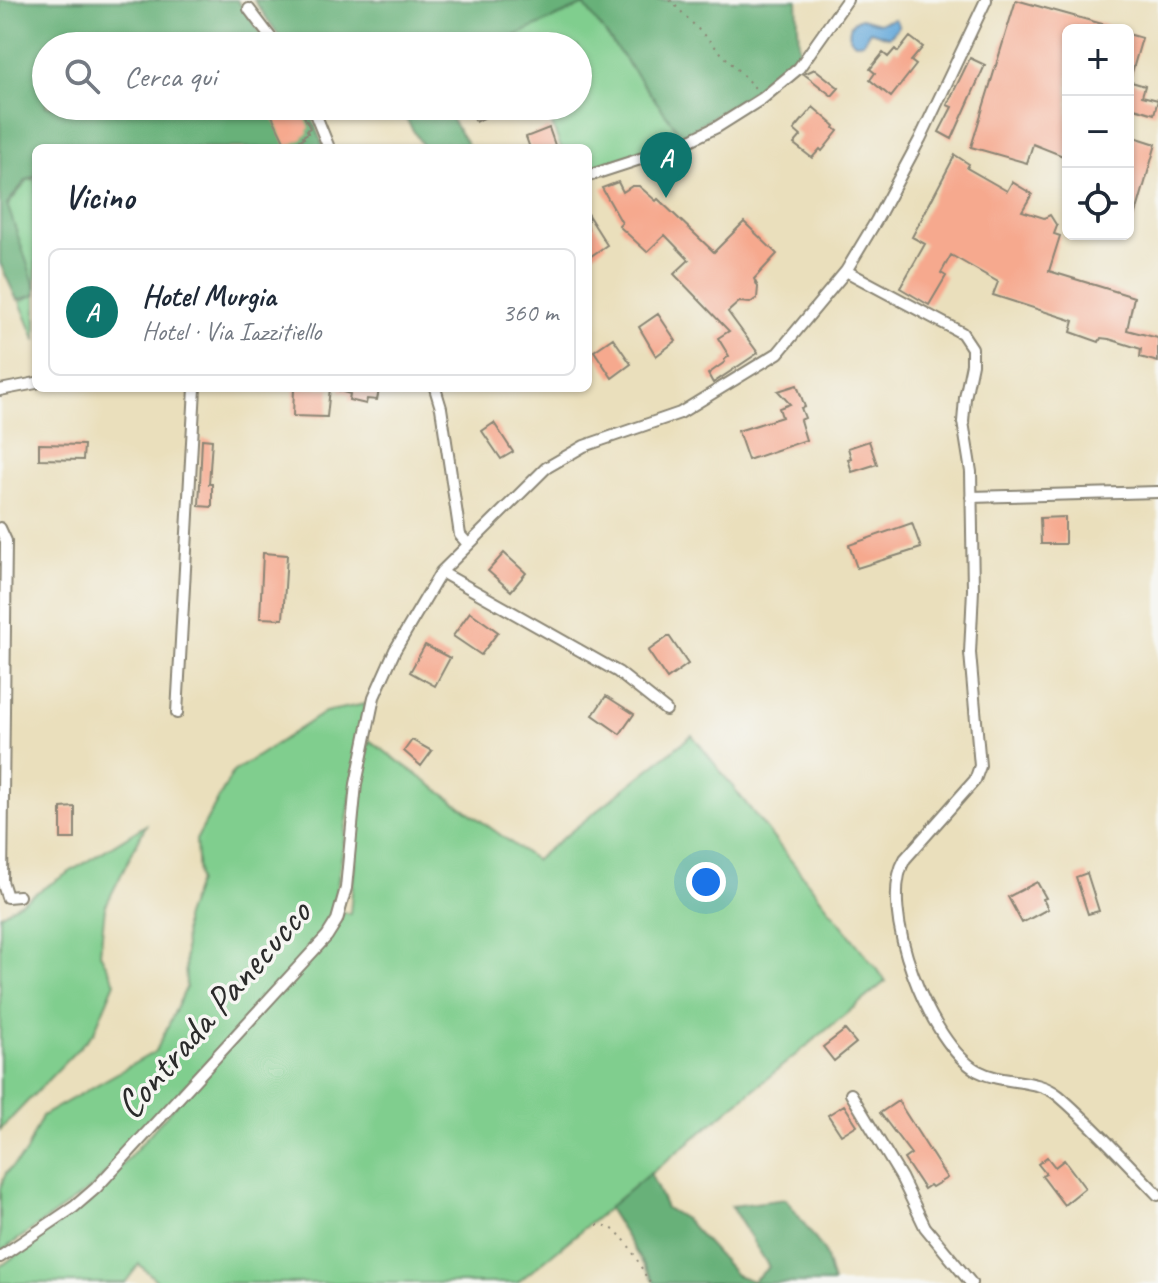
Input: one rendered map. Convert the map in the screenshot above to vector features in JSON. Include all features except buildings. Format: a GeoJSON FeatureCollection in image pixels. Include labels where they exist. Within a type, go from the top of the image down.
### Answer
{"type":"FeatureCollection","features":[{"type":"Feature","properties":{"kind":"street"},"geometry":{"type":"LineString","coordinates":[[592,175],[674,148],[717,127],[763,98],[799,68],[847,0]]}},
{"type":"Feature","properties":{"kind":"street","name":"Contrada Panecucco"},"geometry":{"type":"LineString","coordinates":[[0,1257],[74,1207],[96,1188],[337,920],[348,871],[350,830],[362,746],[374,697],[395,650],[441,572],[546,468],[584,446],[680,413],[778,353],[846,271],[920,139],[986,0]]}},
{"type":"Feature","properties":{"kind":"street"},"geometry":{"type":"LineString","coordinates":[[249,9],[266,32]]}},
{"type":"Feature","properties":{"kind":"street"},"geometry":{"type":"LineString","coordinates":[[318,120],[327,144]]}},
{"type":"Feature","properties":{"kind":"street"},"geometry":{"type":"LineString","coordinates":[[846,271],[962,333],[972,348],[963,422],[971,472],[973,589],[970,653],[980,766],[975,780],[897,871],[901,934],[916,986],[935,1023],[977,1071],[997,1078],[1034,1083],[1056,1094],[1158,1195]]}},
{"type":"Feature","properties":{"kind":"street"},"geometry":{"type":"LineString","coordinates":[[0,390],[32,384]]}},
{"type":"Feature","properties":{"kind":"street"},"geometry":{"type":"LineString","coordinates":[[177,713],[195,392]]}},
{"type":"Feature","properties":{"kind":"street"},"geometry":{"type":"LineString","coordinates":[[436,392],[460,535],[467,543]]}},
{"type":"Feature","properties":{"kind":"street"},"geometry":{"type":"LineString","coordinates":[[971,497],[1158,492]]}},
{"type":"Feature","properties":{"kind":"street"},"geometry":{"type":"LineString","coordinates":[[0,528],[6,541],[2,881],[7,897],[19,896]]}},
{"type":"Feature","properties":{"kind":"street"},"geometry":{"type":"LineString","coordinates":[[441,572],[618,672],[650,694],[666,710]]}},
{"type":"Feature","properties":{"kind":"street"},"geometry":{"type":"LineString","coordinates":[[851,1094],[901,1177],[925,1227],[971,1283]]}},
{"type":"Feature","properties":{"kind":"path"},"geometry":{"type":"LineString","coordinates":[[670,0],[763,98]]}},
{"type":"Feature","properties":{"kind":"path"},"geometry":{"type":"LineString","coordinates":[[597,1225],[611,1227],[620,1236],[650,1283]]}},
{"type":"Feature","properties":{"kind":"green space"},"geometry":{"type":"Polygon","coordinates":[[[0,0],[237,0],[260,32],[32,32],[32,120],[313,120],[322,144],[32,144],[32,178],[26,180],[7,204],[32,277],[32,296],[17,300],[0,263],[0,0]]]}},
{"type":"Feature","properties":{"kind":"green space"},"geometry":{"type":"Polygon","coordinates":[[[254,0],[797,0],[799,50],[767,82],[682,136],[584,5],[523,32],[276,32],[254,0]]]}},
{"type":"Feature","properties":{"kind":"green space"},"geometry":{"type":"Polygon","coordinates":[[[584,5],[682,136],[592,169],[592,144],[559,144],[550,120],[592,120],[592,32],[519,32],[584,5]]]}},
{"type":"Feature","properties":{"kind":"green space"},"geometry":{"type":"Polygon","coordinates":[[[407,120],[452,120],[467,144],[422,144],[407,120]]]}},
{"type":"Feature","properties":{"kind":"green space"},"geometry":{"type":"Polygon","coordinates":[[[28,180],[32,180],[32,288],[4,210],[28,180]]]}},
{"type":"Feature","properties":{"kind":"green space"},"geometry":{"type":"Polygon","coordinates":[[[32,295],[32,331],[20,302],[32,295]]]}},
{"type":"Feature","properties":{"kind":"green space"},"geometry":{"type":"Polygon","coordinates":[[[365,704],[331,926],[344,912],[350,914],[363,770],[369,740],[535,860],[692,735],[886,981],[517,1283],[159,1283],[139,1264],[125,1283],[0,1283],[0,1267],[91,1201],[326,933],[93,1187],[0,1252],[0,1188],[6,1173],[25,1154],[42,1116],[156,1051],[186,988],[184,919],[198,881],[196,840],[233,772],[325,712],[365,704]]]}},
{"type":"Feature","properties":{"kind":"green space"},"geometry":{"type":"Polygon","coordinates":[[[146,825],[105,907],[100,953],[115,982],[94,1032],[0,1130],[0,915],[146,825]]]}},
{"type":"Feature","properties":{"kind":"green space"},"geometry":{"type":"Polygon","coordinates":[[[650,1173],[666,1208],[686,1220],[736,1275],[753,1281],[769,1267],[731,1206],[786,1199],[824,1251],[833,1283],[655,1283],[608,1208],[650,1173]]]}},
{"type":"Feature","properties":{"kind":"water"},"geometry":{"type":"Polygon","coordinates":[[[861,18],[879,23],[895,19],[899,26],[889,37],[870,31],[863,42],[855,43],[850,38],[850,28],[861,18]]]}},
{"type":"Feature","properties":{"kind":"place","name":"Hotel Murgia"},"geometry":{"type":"Point","coordinates":[666,198]}}]}
